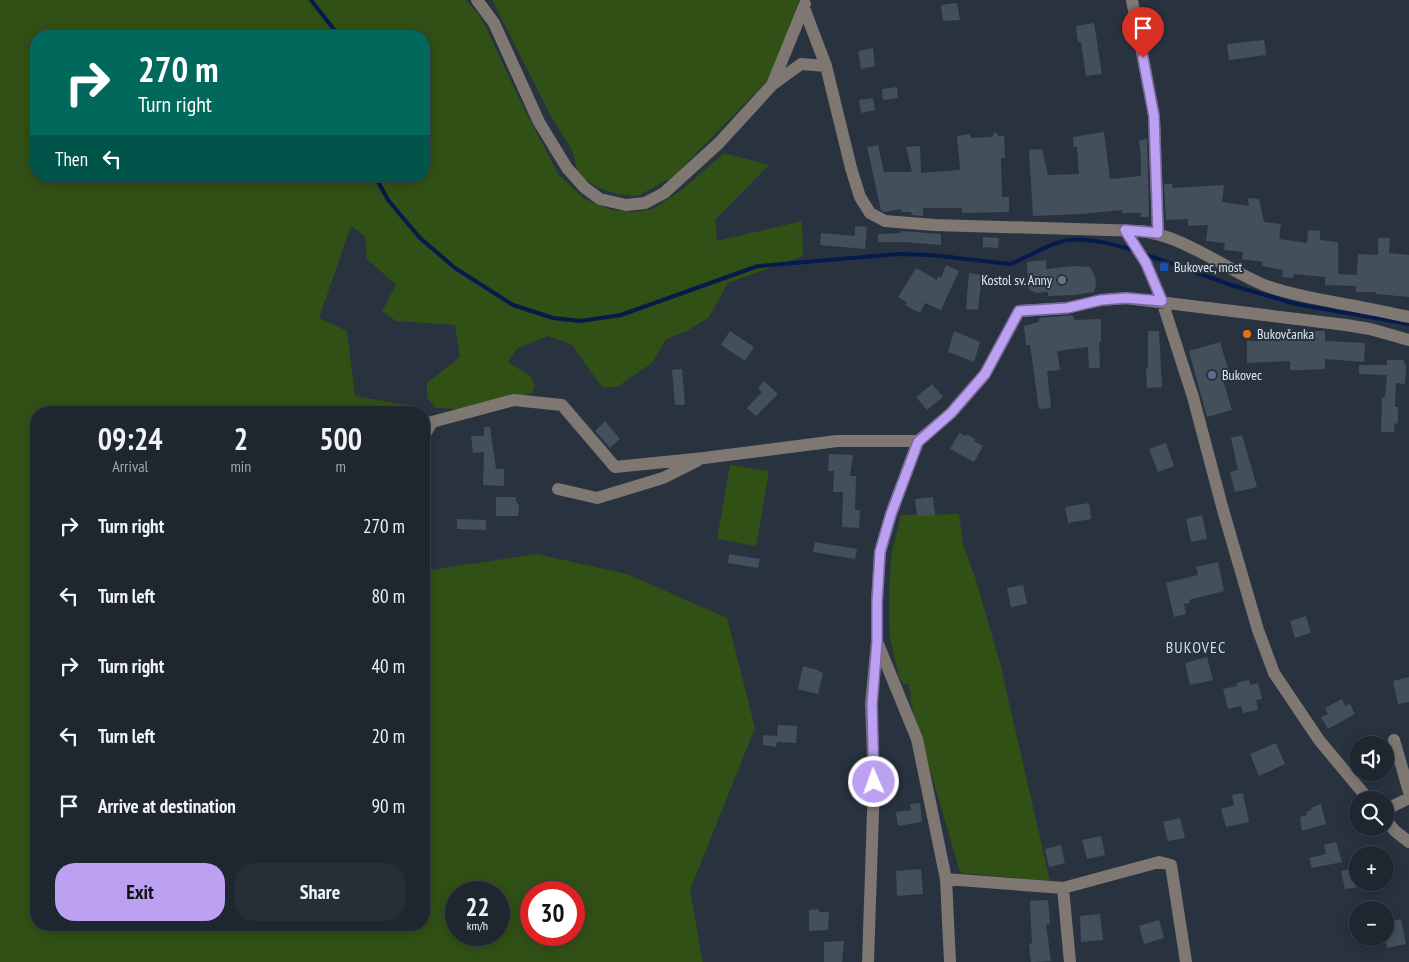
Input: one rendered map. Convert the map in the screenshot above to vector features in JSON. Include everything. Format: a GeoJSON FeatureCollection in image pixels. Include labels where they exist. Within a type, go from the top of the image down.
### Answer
{"type":"FeatureCollection","features":[{"type":"Feature","properties":{"kind":"street"},"geometry":{"type":"LineString","coordinates":[[477,0],[494,23],[539,122],[567,168],[584,188],[600,199],[626,205],[644,202],[664,193],[719,143],[772,85],[801,64],[826,66]]}},
{"type":"Feature","properties":{"kind":"street"},"geometry":{"type":"LineString","coordinates":[[1132,0],[1154,116],[1158,233]]}},
{"type":"Feature","properties":{"kind":"street"},"geometry":{"type":"LineString","coordinates":[[772,85],[805,4]]}},
{"type":"Feature","properties":{"kind":"street"},"geometry":{"type":"LineString","coordinates":[[805,4],[826,66],[860,197],[870,213],[885,220],[935,225],[1125,230],[1158,233],[1266,286],[1314,298],[1371,319],[1409,340]]}},
{"type":"Feature","properties":{"kind":"street"},"geometry":{"type":"LineString","coordinates":[[1125,230],[1146,263],[1162,301],[1193,397],[1258,630],[1274,673],[1319,740],[1362,791]]}},
{"type":"Feature","properties":{"kind":"street"},"geometry":{"type":"LineString","coordinates":[[868,962],[874,782],[872,704],[877,642],[880,552],[891,514],[918,442],[951,413],[985,374],[1019,311],[1067,308],[1101,300],[1126,298],[1371,319],[1409,317]]}},
{"type":"Feature","properties":{"kind":"street"},"geometry":{"type":"LineString","coordinates":[[430,426],[432,422],[514,400],[562,405],[615,467],[704,458],[836,440],[918,442]]}},
{"type":"Feature","properties":{"kind":"street"},"geometry":{"type":"LineString","coordinates":[[558,489],[597,498],[663,478],[704,458]]}},
{"type":"Feature","properties":{"kind":"street"},"geometry":{"type":"LineString","coordinates":[[877,642],[917,738],[946,879],[950,962]]}},
{"type":"Feature","properties":{"kind":"street"},"geometry":{"type":"LineString","coordinates":[[1394,740],[1409,792]]}},
{"type":"Feature","properties":{"kind":"street"},"geometry":{"type":"LineString","coordinates":[[1394,806],[1409,798]]}},
{"type":"Feature","properties":{"kind":"street"},"geometry":{"type":"LineString","coordinates":[[1394,829],[1409,842]]}},
{"type":"Feature","properties":{"kind":"street"},"geometry":{"type":"LineString","coordinates":[[946,879],[1063,888],[1159,862],[1171,865],[1186,962]]}},
{"type":"Feature","properties":{"kind":"street"},"geometry":{"type":"LineString","coordinates":[[1063,888],[1070,962]]}},
{"type":"Feature","properties":{"kind":"green space"},"geometry":{"type":"Polygon","coordinates":[[[0,0],[466,0],[481,17],[517,94],[558,174],[583,198],[612,210],[633,212],[653,209],[683,189],[724,153],[769,165],[715,220],[717,241],[802,221],[803,256],[728,283],[709,317],[687,331],[666,339],[652,363],[617,387],[602,387],[571,344],[548,336],[516,349],[508,362],[530,376],[535,385],[532,393],[460,409],[436,408],[427,398],[427,383],[460,357],[455,325],[396,321],[382,311],[396,285],[367,259],[365,236],[351,226],[319,318],[347,331],[355,396],[402,404],[404,406],[30,406],[30,931],[430,931],[430,570],[536,554],[627,574],[727,618],[755,728],[690,890],[703,962],[0,962],[0,0]]]}},
{"type":"Feature","properties":{"kind":"green space"},"geometry":{"type":"Polygon","coordinates":[[[492,0],[799,0],[780,60],[768,80],[674,176],[638,196],[617,194],[599,188],[578,175],[573,152],[551,116],[492,0]]]}},
{"type":"Feature","properties":{"kind":"green space"},"geometry":{"type":"Polygon","coordinates":[[[730,465],[769,471],[756,546],[717,539],[730,465]]]}},
{"type":"Feature","properties":{"kind":"green space"},"geometry":{"type":"Polygon","coordinates":[[[959,514],[963,544],[975,577],[1000,663],[1050,881],[962,873],[959,869],[910,700],[911,694],[908,684],[904,684],[899,677],[890,638],[889,597],[891,556],[901,515],[959,514]]]}},
{"type":"Feature","properties":{"kind":"building"},"geometry":{"type":"Polygon","coordinates":[[[957,3],[960,20],[943,21],[941,5],[957,3]]]}},
{"type":"Feature","properties":{"kind":"building"},"geometry":{"type":"Polygon","coordinates":[[[1094,23],[1102,74],[1086,76],[1081,42],[1078,42],[1076,26],[1094,23]]]}},
{"type":"Feature","properties":{"kind":"building"},"geometry":{"type":"Polygon","coordinates":[[[1264,40],[1266,55],[1229,60],[1227,44],[1264,40]]]}},
{"type":"Feature","properties":{"kind":"building"},"geometry":{"type":"Polygon","coordinates":[[[873,48],[875,66],[861,69],[858,51],[873,48]]]}},
{"type":"Feature","properties":{"kind":"building"},"geometry":{"type":"Polygon","coordinates":[[[897,87],[898,98],[883,100],[882,89],[897,87]]]}},
{"type":"Feature","properties":{"kind":"building"},"geometry":{"type":"Polygon","coordinates":[[[873,98],[875,110],[861,113],[859,100],[873,98]]]}},
{"type":"Feature","properties":{"kind":"building"},"geometry":{"type":"Polygon","coordinates":[[[995,132],[999,136],[1004,136],[1005,158],[1001,158],[1002,197],[1009,197],[1009,212],[962,213],[962,208],[923,208],[923,216],[912,215],[911,212],[901,212],[901,209],[884,212],[881,210],[867,147],[878,145],[884,172],[912,172],[906,147],[920,146],[921,173],[959,170],[957,136],[970,134],[971,138],[992,137],[995,132]]]}},
{"type":"Feature","properties":{"kind":"building"},"geometry":{"type":"Polygon","coordinates":[[[1104,132],[1110,179],[1141,176],[1139,140],[1147,139],[1149,217],[1141,217],[1141,213],[1122,213],[1122,210],[1033,216],[1029,150],[1042,149],[1048,175],[1079,174],[1077,147],[1074,147],[1073,137],[1104,132]]]}},
{"type":"Feature","properties":{"kind":"building"},"geometry":{"type":"Polygon","coordinates":[[[1164,184],[1172,184],[1173,188],[1224,185],[1222,202],[1249,206],[1248,198],[1259,199],[1264,222],[1281,224],[1279,239],[1307,243],[1308,230],[1320,231],[1320,240],[1338,242],[1338,274],[1357,275],[1358,254],[1378,255],[1378,238],[1390,238],[1389,253],[1409,255],[1409,297],[1376,294],[1376,292],[1356,292],[1356,286],[1325,285],[1325,277],[1294,274],[1293,278],[1282,277],[1283,270],[1262,266],[1263,262],[1242,259],[1243,252],[1224,250],[1225,243],[1206,241],[1208,225],[1188,226],[1188,219],[1166,220],[1164,184]]]}},
{"type":"Feature","properties":{"kind":"building"},"geometry":{"type":"Polygon","coordinates":[[[855,226],[867,227],[865,249],[820,245],[821,233],[855,236],[855,226]]]}},
{"type":"Feature","properties":{"kind":"building"},"geometry":{"type":"Polygon","coordinates":[[[901,231],[941,234],[941,245],[878,242],[878,234],[901,233],[901,231]]]}},
{"type":"Feature","properties":{"kind":"building"},"geometry":{"type":"Polygon","coordinates":[[[983,237],[999,238],[998,248],[983,247],[983,237]]]}},
{"type":"Feature","properties":{"kind":"building","name":"Kostol sv. Anny"},"geometry":{"type":"Polygon","coordinates":[[[1046,260],[1046,269],[1074,266],[1090,267],[1095,276],[1096,285],[1094,292],[1048,296],[1048,292],[1037,293],[1030,290],[1028,287],[1027,262],[1046,260]]]}},
{"type":"Feature","properties":{"kind":"building"},"geometry":{"type":"Polygon","coordinates":[[[946,265],[959,271],[941,310],[925,303],[920,313],[905,305],[907,302],[898,297],[916,268],[937,280],[938,276],[941,278],[946,265]]]}},
{"type":"Feature","properties":{"kind":"building"},"geometry":{"type":"Polygon","coordinates":[[[969,273],[982,275],[978,310],[966,309],[969,273]]]}},
{"type":"Feature","properties":{"kind":"building"},"geometry":{"type":"Polygon","coordinates":[[[1073,315],[1074,320],[1101,319],[1101,342],[1099,342],[1100,368],[1089,368],[1088,347],[1057,351],[1060,370],[1047,371],[1051,408],[1039,409],[1030,345],[1026,345],[1024,326],[1039,322],[1039,318],[1073,315]]]}},
{"type":"Feature","properties":{"kind":"building"},"geometry":{"type":"Polygon","coordinates":[[[730,331],[754,347],[745,361],[721,345],[730,331]]]}},
{"type":"Feature","properties":{"kind":"building"},"geometry":{"type":"Polygon","coordinates":[[[954,331],[980,342],[974,362],[948,352],[954,331]]]}},
{"type":"Feature","properties":{"kind":"building"},"geometry":{"type":"Polygon","coordinates":[[[1148,331],[1159,331],[1162,387],[1147,388],[1148,331]]]}},
{"type":"Feature","properties":{"kind":"building"},"geometry":{"type":"Polygon","coordinates":[[[1312,331],[1325,331],[1325,341],[1365,343],[1364,362],[1325,359],[1325,369],[1302,370],[1290,370],[1290,361],[1247,363],[1247,341],[1271,341],[1291,338],[1292,333],[1312,334],[1312,331]]]}},
{"type":"Feature","properties":{"kind":"building"},"geometry":{"type":"Polygon","coordinates":[[[1220,342],[1230,375],[1222,377],[1232,410],[1207,417],[1189,351],[1220,342]]]}},
{"type":"Feature","properties":{"kind":"building"},"geometry":{"type":"Polygon","coordinates":[[[1387,360],[1404,360],[1406,365],[1405,384],[1396,383],[1395,407],[1398,407],[1398,423],[1394,424],[1394,432],[1381,432],[1382,398],[1385,397],[1387,375],[1359,374],[1359,365],[1387,365],[1387,360]]]}},
{"type":"Feature","properties":{"kind":"building"},"geometry":{"type":"Polygon","coordinates":[[[682,369],[685,405],[675,405],[672,370],[682,369]]]}},
{"type":"Feature","properties":{"kind":"building"},"geometry":{"type":"Polygon","coordinates":[[[764,381],[778,394],[756,416],[747,408],[762,392],[758,388],[764,381]]]}},
{"type":"Feature","properties":{"kind":"building"},"geometry":{"type":"Polygon","coordinates":[[[932,384],[943,397],[927,410],[916,397],[932,384]]]}},
{"type":"Feature","properties":{"kind":"building"},"geometry":{"type":"Polygon","coordinates":[[[605,421],[620,439],[610,448],[595,431],[605,421]]]}},
{"type":"Feature","properties":{"kind":"building"},"geometry":{"type":"Polygon","coordinates":[[[484,427],[490,427],[496,469],[504,469],[504,486],[483,485],[484,452],[473,453],[471,436],[484,436],[484,427]]]}},
{"type":"Feature","properties":{"kind":"building"},"geometry":{"type":"Polygon","coordinates":[[[959,433],[966,436],[967,434],[983,446],[974,462],[950,449],[959,433]]]}},
{"type":"Feature","properties":{"kind":"building"},"geometry":{"type":"Polygon","coordinates":[[[1242,435],[1257,487],[1235,492],[1230,472],[1238,470],[1231,438],[1242,435]]]}},
{"type":"Feature","properties":{"kind":"building"},"geometry":{"type":"Polygon","coordinates":[[[1166,443],[1174,466],[1158,472],[1149,449],[1166,443]]]}},
{"type":"Feature","properties":{"kind":"building"},"geometry":{"type":"Polygon","coordinates":[[[829,454],[853,455],[850,476],[856,476],[855,510],[860,510],[859,528],[842,527],[843,492],[833,492],[834,471],[828,471],[829,454]]]}},
{"type":"Feature","properties":{"kind":"building"},"geometry":{"type":"Polygon","coordinates":[[[496,497],[516,497],[519,505],[518,516],[496,516],[496,497]]]}},
{"type":"Feature","properties":{"kind":"building"},"geometry":{"type":"Polygon","coordinates":[[[933,497],[935,515],[917,516],[915,499],[933,497]]]}},
{"type":"Feature","properties":{"kind":"building"},"geometry":{"type":"Polygon","coordinates":[[[1089,503],[1091,519],[1068,523],[1065,507],[1089,503]]]}},
{"type":"Feature","properties":{"kind":"building"},"geometry":{"type":"Polygon","coordinates":[[[1202,515],[1207,539],[1191,542],[1186,519],[1202,515]]]}},
{"type":"Feature","properties":{"kind":"building"},"geometry":{"type":"Polygon","coordinates":[[[457,519],[486,520],[486,530],[457,529],[457,519]]]}},
{"type":"Feature","properties":{"kind":"building"},"geometry":{"type":"Polygon","coordinates":[[[815,542],[857,549],[855,559],[813,552],[815,542]]]}},
{"type":"Feature","properties":{"kind":"building"},"geometry":{"type":"Polygon","coordinates":[[[729,554],[760,559],[758,568],[728,563],[729,554]]]}},
{"type":"Feature","properties":{"kind":"building"},"geometry":{"type":"Polygon","coordinates":[[[1218,562],[1224,591],[1189,600],[1190,603],[1184,604],[1186,614],[1174,617],[1166,583],[1198,575],[1196,567],[1218,562]]]}},
{"type":"Feature","properties":{"kind":"building"},"geometry":{"type":"Polygon","coordinates":[[[1023,585],[1027,604],[1011,607],[1007,588],[1023,585]]]}},
{"type":"Feature","properties":{"kind":"building"},"geometry":{"type":"Polygon","coordinates":[[[1306,616],[1311,633],[1295,638],[1290,621],[1306,616]]]}},
{"type":"Feature","properties":{"kind":"building"},"geometry":{"type":"Polygon","coordinates":[[[1207,657],[1213,680],[1190,685],[1185,663],[1207,657]]]}},
{"type":"Feature","properties":{"kind":"building"},"geometry":{"type":"Polygon","coordinates":[[[803,666],[823,673],[818,694],[798,689],[803,666]]]}},
{"type":"Feature","properties":{"kind":"building"},"geometry":{"type":"Polygon","coordinates":[[[1409,677],[1409,702],[1398,704],[1393,681],[1409,677]]]}},
{"type":"Feature","properties":{"kind":"building"},"geometry":{"type":"Polygon","coordinates":[[[1249,680],[1250,685],[1258,683],[1262,699],[1256,700],[1258,710],[1243,713],[1241,706],[1228,709],[1223,689],[1237,686],[1236,683],[1249,680]]]}},
{"type":"Feature","properties":{"kind":"building"},"geometry":{"type":"Polygon","coordinates":[[[1342,699],[1345,706],[1350,704],[1355,714],[1328,729],[1321,717],[1328,714],[1325,708],[1342,699]]]}},
{"type":"Feature","properties":{"kind":"building"},"geometry":{"type":"Polygon","coordinates":[[[778,725],[797,726],[796,743],[777,742],[776,747],[763,745],[763,735],[777,736],[778,725]]]}},
{"type":"Feature","properties":{"kind":"building"},"geometry":{"type":"Polygon","coordinates":[[[1276,743],[1285,764],[1259,776],[1250,754],[1276,743]]]}},
{"type":"Feature","properties":{"kind":"building"},"geometry":{"type":"Polygon","coordinates":[[[1243,793],[1249,822],[1226,827],[1221,809],[1234,805],[1232,795],[1243,793]]]}},
{"type":"Feature","properties":{"kind":"building"},"geometry":{"type":"Polygon","coordinates":[[[920,803],[922,822],[898,826],[896,812],[911,810],[910,804],[920,803]]]}},
{"type":"Feature","properties":{"kind":"building"},"geometry":{"type":"Polygon","coordinates":[[[1321,804],[1326,824],[1302,831],[1300,817],[1307,815],[1306,812],[1312,810],[1311,808],[1321,804]]]}},
{"type":"Feature","properties":{"kind":"building"},"geometry":{"type":"Polygon","coordinates":[[[1180,818],[1185,838],[1168,841],[1163,822],[1180,818]]]}},
{"type":"Feature","properties":{"kind":"building"},"geometry":{"type":"Polygon","coordinates":[[[1101,836],[1105,855],[1087,859],[1082,840],[1101,836]]]}},
{"type":"Feature","properties":{"kind":"building"},"geometry":{"type":"Polygon","coordinates":[[[1336,842],[1342,862],[1312,868],[1309,858],[1326,854],[1324,845],[1336,842]]]}},
{"type":"Feature","properties":{"kind":"building"},"geometry":{"type":"Polygon","coordinates":[[[1061,845],[1065,863],[1049,867],[1045,849],[1061,845]]]}},
{"type":"Feature","properties":{"kind":"building"},"geometry":{"type":"Polygon","coordinates":[[[921,869],[923,894],[897,896],[896,871],[921,869]]]}},
{"type":"Feature","properties":{"kind":"building"},"geometry":{"type":"Polygon","coordinates":[[[1349,869],[1349,888],[1345,889],[1341,871],[1349,869]]]}},
{"type":"Feature","properties":{"kind":"building"},"geometry":{"type":"Polygon","coordinates":[[[1048,900],[1050,924],[1046,925],[1051,961],[1031,962],[1029,944],[1032,943],[1030,901],[1048,900]]]}},
{"type":"Feature","properties":{"kind":"building"},"geometry":{"type":"Polygon","coordinates":[[[819,909],[819,912],[829,912],[828,930],[809,931],[809,910],[819,909]]]}},
{"type":"Feature","properties":{"kind":"building"},"geometry":{"type":"Polygon","coordinates":[[[1100,914],[1103,940],[1081,942],[1080,916],[1100,914]]]}},
{"type":"Feature","properties":{"kind":"building"},"geometry":{"type":"Polygon","coordinates":[[[1401,919],[1406,944],[1387,948],[1386,946],[1394,946],[1394,921],[1401,919]]]}},
{"type":"Feature","properties":{"kind":"building"},"geometry":{"type":"Polygon","coordinates":[[[1159,920],[1164,938],[1144,944],[1139,926],[1159,920]]]}},
{"type":"Feature","properties":{"kind":"building"},"geometry":{"type":"Polygon","coordinates":[[[844,941],[842,962],[824,962],[824,942],[844,941]]]}},
{"type":"Feature","properties":{"kind":"waterway"},"geometry":{"type":"LineString","coordinates":[[311,0],[334,30]]}},
{"type":"Feature","properties":{"kind":"waterway"},"geometry":{"type":"LineString","coordinates":[[378,182],[388,200],[420,238],[455,268],[513,305],[553,318],[580,321],[621,315],[758,266],[898,254],[931,255],[1010,264],[1053,244],[1077,239],[1106,243],[1133,250]]}},
{"type":"Feature","properties":{"kind":"waterway"},"geometry":{"type":"LineString","coordinates":[[1144,254],[1234,286],[1296,304],[1409,324]]}},
{"type":"Feature","properties":{"kind":"place","name":"Bukovec, most"},"geometry":{"type":"Point","coordinates":[1164,267]}},
{"type":"Feature","properties":{"kind":"place","name":"Kostol sv. Anny"},"geometry":{"type":"Point","coordinates":[1062,280]}},
{"type":"Feature","properties":{"kind":"place","name":"Bukovčanka"},"geometry":{"type":"Point","coordinates":[1247,334]}},
{"type":"Feature","properties":{"kind":"place","name":"Bukovec"},"geometry":{"type":"Point","coordinates":[1212,375]}},
{"type":"Feature","properties":{"kind":"district","name":"BUKOVEC"},"geometry":{"type":"Point","coordinates":[1196,647]}},
{"type":"Feature","properties":{"kind":"route"},"geometry":{"type":"LineString","coordinates":[[874,782],[872,704],[877,642],[880,552],[891,514],[918,442],[951,413],[985,374],[1019,311],[1067,308],[1101,300],[1126,298],[1162,301],[1146,263],[1125,230],[1158,233],[1154,116],[1143,58]]}}]}
